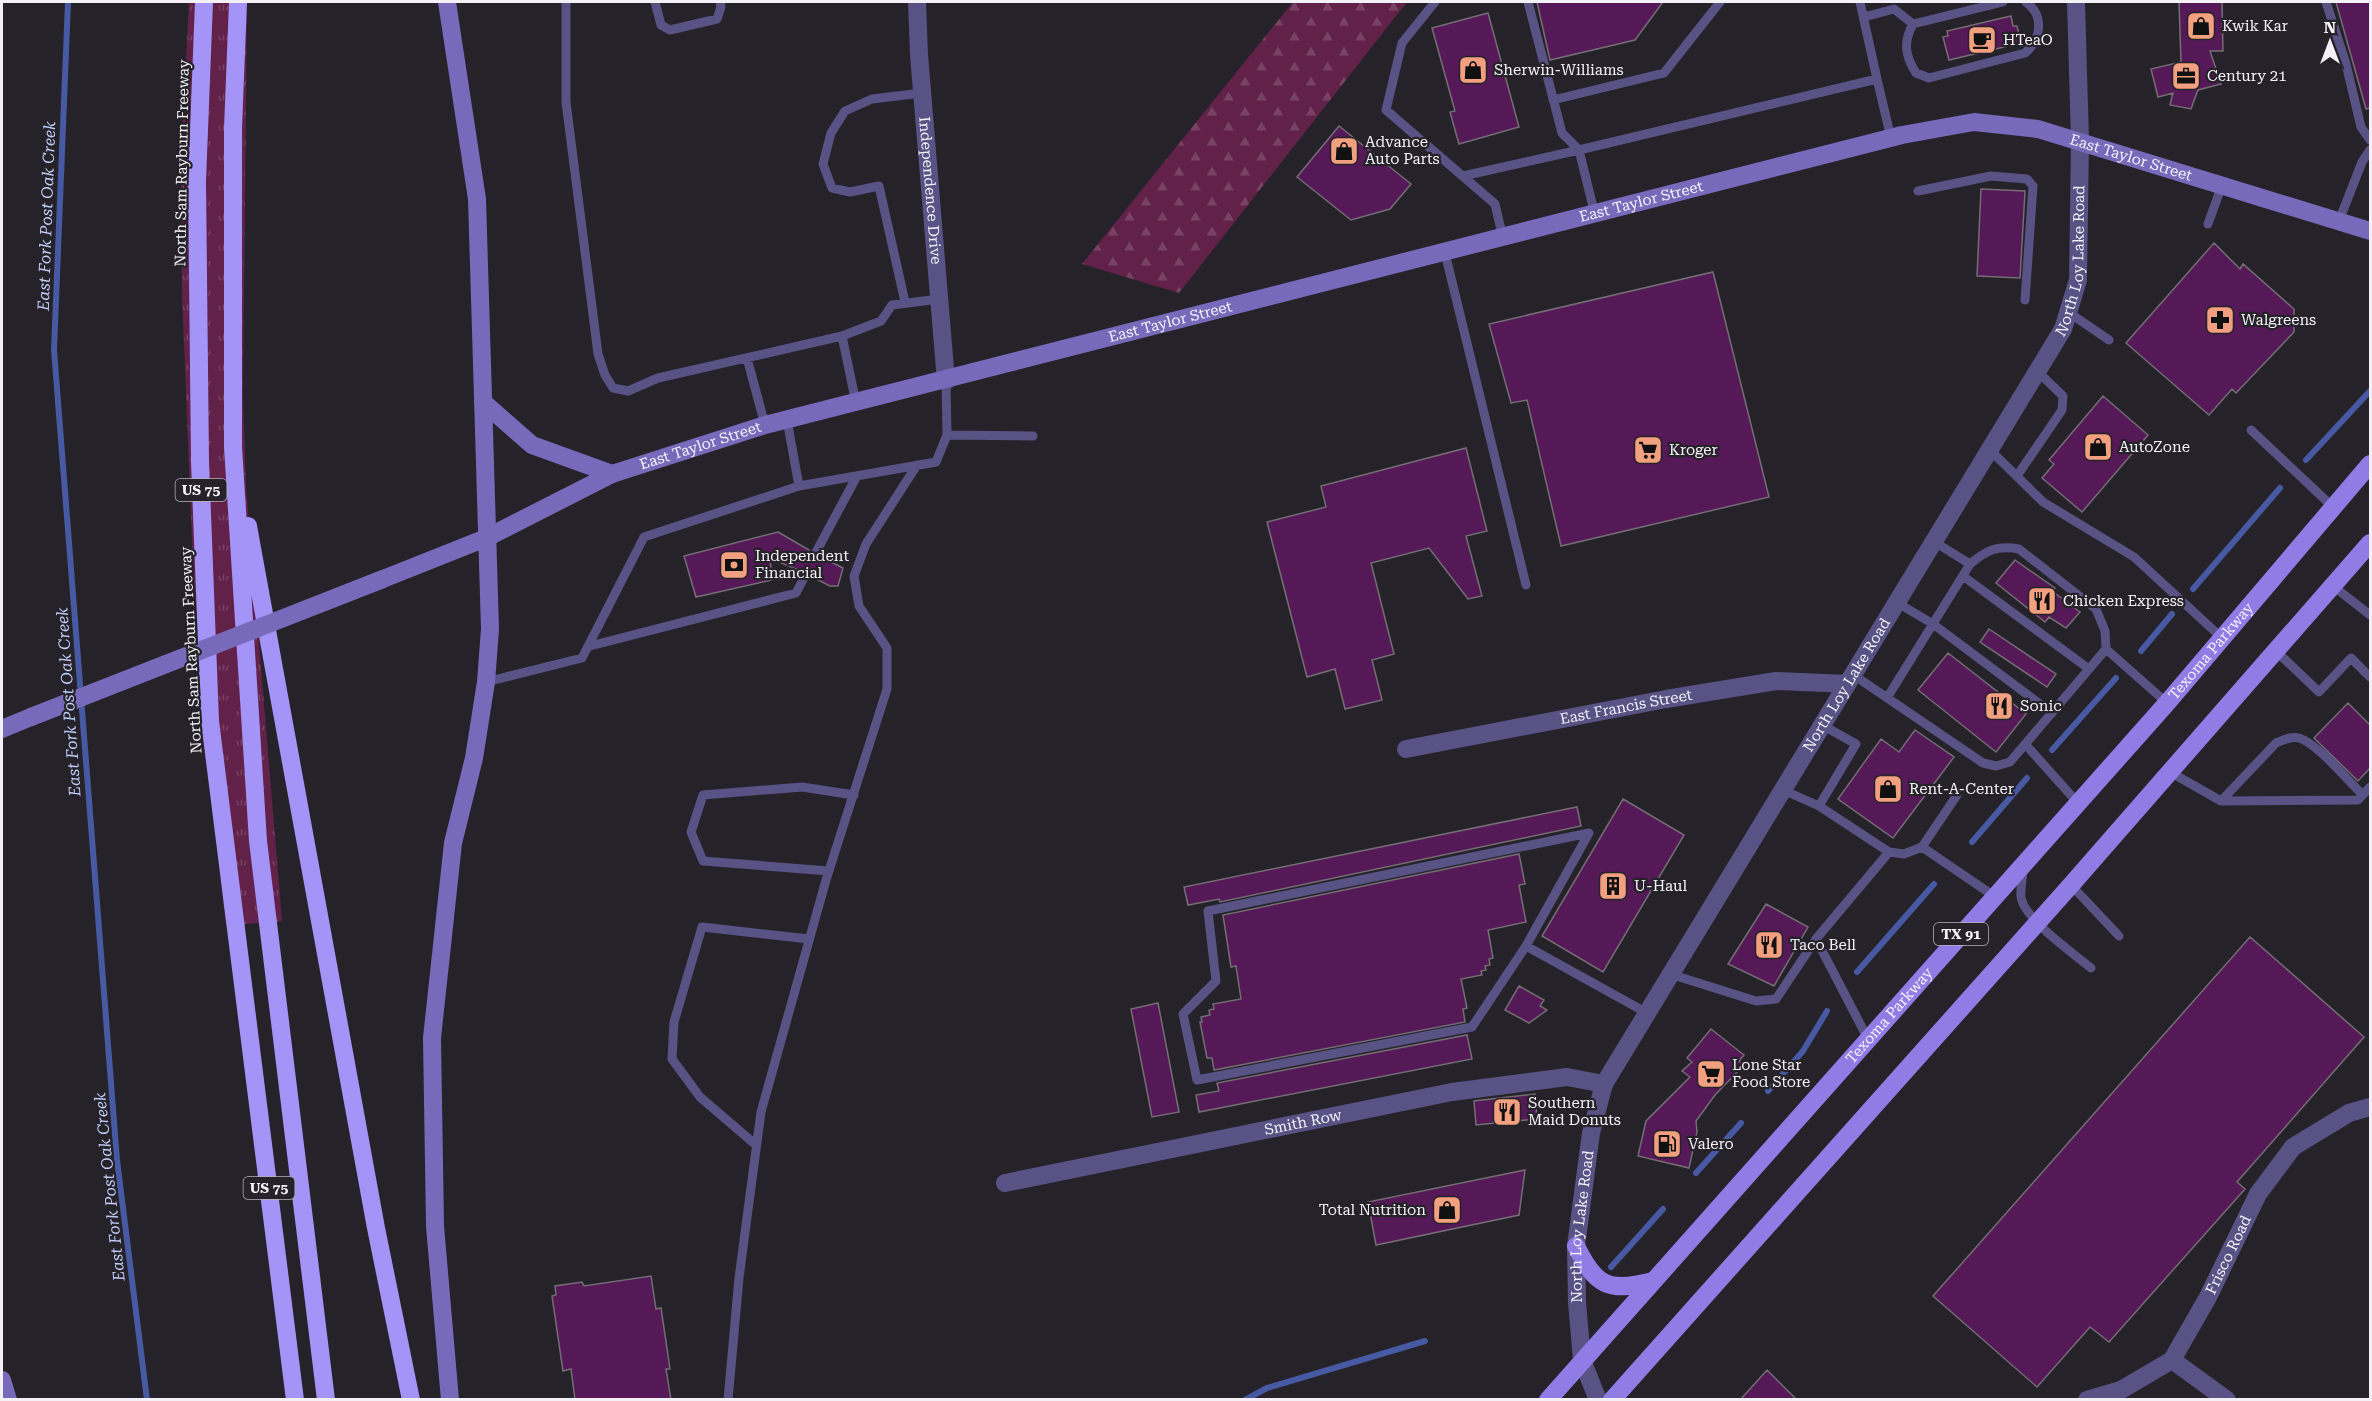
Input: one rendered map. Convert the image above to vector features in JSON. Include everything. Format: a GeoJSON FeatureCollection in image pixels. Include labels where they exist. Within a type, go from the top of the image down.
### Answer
{"type":"FeatureCollection","features":[{"type":"Feature","properties":{"kind":"highway","name":"North Sam Rayburn Freeway"},"geometry":{"type":"LineString","coordinates":[[204,2],[197,181],[200,462],[210,721],[295,1400]]}},
{"type":"Feature","properties":{"kind":"highway","name":"US 75"},"geometry":{"type":"LineString","coordinates":[[238,2],[233,128],[233,447],[258,841],[326,1400]]}},
{"type":"Feature","properties":{"kind":"highway"},"geometry":{"type":"LineString","coordinates":[[233,447],[376,1228],[411,1400]]}},
{"type":"Feature","properties":{"kind":"main road"},"geometry":{"type":"LineString","coordinates":[[447,2],[477,199],[490,629],[486,682],[474,758],[453,843],[432,1038],[435,1226],[450,1400]]}},
{"type":"Feature","properties":{"kind":"main road","name":"East Taylor Street"},"geometry":{"type":"LineString","coordinates":[[2,729],[486,538],[612,474],[765,425],[946,381],[1891,138],[1974,122],[2038,129],[2370,231]]}},
{"type":"Feature","properties":{"kind":"main road"},"geometry":{"type":"LineString","coordinates":[[483,402],[532,445],[612,474]]}},
{"type":"Feature","properties":{"kind":"main road","name":"Texoma Parkway"},"geometry":{"type":"LineString","coordinates":[[1548,1400],[2167,703],[2370,464]]}},
{"type":"Feature","properties":{"kind":"main road","name":"TX 91"},"geometry":{"type":"LineString","coordinates":[[1612,1400],[2071,885],[2370,543]]}},
{"type":"Feature","properties":{"kind":"main road"},"geometry":{"type":"LineString","coordinates":[[1576,1246],[1590,1272],[1597,1279],[1622,1286],[1653,1281]]}},
{"type":"Feature","properties":{"kind":"main road"},"geometry":{"type":"LineString","coordinates":[[2,1380],[8,1400]]}},
{"type":"Feature","properties":{"kind":"street","name":"Independence Drive"},"geometry":{"type":"LineString","coordinates":[[917,2],[922,93],[946,381]]}},
{"type":"Feature","properties":{"kind":"street","name":"North Loy Lake Road"},"geometry":{"type":"LineString","coordinates":[[1598,1400],[1582,1360],[1577,1302],[1576,1246],[1591,1133],[1604,1084],[2062,329],[2078,280],[2080,141],[2076,2]]}},
{"type":"Feature","properties":{"kind":"street","name":"East Francis Street"},"geometry":{"type":"LineString","coordinates":[[1407,749],[1666,699],[1776,681],[1850,679]]}},
{"type":"Feature","properties":{"kind":"street","name":"Smith Row"},"geometry":{"type":"LineString","coordinates":[[1005,1183],[1452,1092],[1567,1077],[1604,1084]]}},
{"type":"Feature","properties":{"kind":"street","name":"Frisco Road"},"geometry":{"type":"LineString","coordinates":[[2087,1400],[2121,1390],[2172,1359],[2208,1297],[2258,1194],[2293,1147],[2349,1113],[2370,1107]]}},
{"type":"Feature","properties":{"kind":"street"},"geometry":{"type":"LineString","coordinates":[[2172,1359],[2227,1400]]}},
{"type":"Feature","properties":{"kind":"lane"},"geometry":{"type":"LineString","coordinates":[[566,2],[567,102],[598,354],[604,375],[613,388],[628,391],[658,378],[842,336],[881,321],[892,305],[939,299]]}},
{"type":"Feature","properties":{"kind":"lane"},"geometry":{"type":"LineString","coordinates":[[655,2],[661,26],[670,30],[717,19],[722,7],[720,2]]}},
{"type":"Feature","properties":{"kind":"lane"},"geometry":{"type":"LineString","coordinates":[[1435,2],[1402,44],[1386,110],[1495,204],[1503,238]]}},
{"type":"Feature","properties":{"kind":"lane"},"geometry":{"type":"LineString","coordinates":[[1528,2],[1562,133],[1579,150],[1595,214]]}},
{"type":"Feature","properties":{"kind":"lane"},"geometry":{"type":"LineString","coordinates":[[1553,100],[1664,73],[1720,2]]}},
{"type":"Feature","properties":{"kind":"lane"},"geometry":{"type":"LineString","coordinates":[[1860,2],[1891,138]]}},
{"type":"Feature","properties":{"kind":"lane"},"geometry":{"type":"LineString","coordinates":[[2003,2],[1913,24],[1906,36],[1906,51],[1916,73],[1929,78],[2025,53],[2034,45],[2039,33],[2035,10],[2026,2]]}},
{"type":"Feature","properties":{"kind":"lane"},"geometry":{"type":"LineString","coordinates":[[2326,2],[2346,64],[2361,127],[2370,140]]}},
{"type":"Feature","properties":{"kind":"lane"},"geometry":{"type":"LineString","coordinates":[[1864,17],[1894,9],[1913,24]]}},
{"type":"Feature","properties":{"kind":"lane"},"geometry":{"type":"LineString","coordinates":[[1463,176],[1877,79]]}},
{"type":"Feature","properties":{"kind":"lane"},"geometry":{"type":"LineString","coordinates":[[905,302],[879,186],[850,192],[832,188],[823,164],[831,133],[845,111],[872,99],[922,93]]}},
{"type":"Feature","properties":{"kind":"lane"},"geometry":{"type":"LineString","coordinates":[[2339,221],[2362,162],[2370,150]]}},
{"type":"Feature","properties":{"kind":"lane"},"geometry":{"type":"LineString","coordinates":[[1918,191],[1991,176],[2027,178],[2033,186],[2025,300]]}},
{"type":"Feature","properties":{"kind":"lane"},"geometry":{"type":"LineString","coordinates":[[2208,224],[2222,185]]}},
{"type":"Feature","properties":{"kind":"lane"},"geometry":{"type":"LineString","coordinates":[[1445,253],[1526,585]]}},
{"type":"Feature","properties":{"kind":"lane"},"geometry":{"type":"LineString","coordinates":[[2068,312],[2109,340]]}},
{"type":"Feature","properties":{"kind":"lane"},"geometry":{"type":"LineString","coordinates":[[842,336],[856,403]]}},
{"type":"Feature","properties":{"kind":"lane"},"geometry":{"type":"LineString","coordinates":[[747,358],[765,425]]}},
{"type":"Feature","properties":{"kind":"lane"},"geometry":{"type":"LineString","coordinates":[[2017,476],[2062,410],[2062,396],[2037,371]]}},
{"type":"Feature","properties":{"kind":"lane"},"geometry":{"type":"LineString","coordinates":[[486,682],[582,658],[644,537],[799,486],[936,462],[947,435],[946,381]]}},
{"type":"Feature","properties":{"kind":"lane"},"geometry":{"type":"LineString","coordinates":[[786,420],[799,486]]}},
{"type":"Feature","properties":{"kind":"lane"},"geometry":{"type":"LineString","coordinates":[[2251,430],[2332,507]]}},
{"type":"Feature","properties":{"kind":"lane"},"geometry":{"type":"LineString","coordinates":[[947,435],[1033,435]]}},
{"type":"Feature","properties":{"kind":"lane"},"geometry":{"type":"LineString","coordinates":[[1989,449],[2043,502],[2133,557],[2222,638]]}},
{"type":"Feature","properties":{"kind":"lane"},"geometry":{"type":"LineString","coordinates":[[728,1400],[761,1112],[829,871],[887,689],[887,648],[860,606],[854,576],[866,544],[917,465]]}},
{"type":"Feature","properties":{"kind":"lane"},"geometry":{"type":"LineString","coordinates":[[815,554],[857,476]]}},
{"type":"Feature","properties":{"kind":"lane"},"geometry":{"type":"LineString","coordinates":[[1933,541],[1970,564]]}},
{"type":"Feature","properties":{"kind":"lane"},"geometry":{"type":"LineString","coordinates":[[1887,698],[1970,564],[1989,549],[2004,546],[2019,549],[2096,609],[2104,631],[2106,649],[2167,703]]}},
{"type":"Feature","properties":{"kind":"lane"},"geometry":{"type":"LineString","coordinates":[[590,646],[796,593],[806,574]]}},
{"type":"Feature","properties":{"kind":"lane"},"geometry":{"type":"LineString","coordinates":[[1963,576],[2089,669]]}},
{"type":"Feature","properties":{"kind":"lane"},"geometry":{"type":"LineString","coordinates":[[2333,586],[2370,615]]}},
{"type":"Feature","properties":{"kind":"lane"},"geometry":{"type":"LineString","coordinates":[[1896,602],[1933,624],[2052,713]]}},
{"type":"Feature","properties":{"kind":"lane"},"geometry":{"type":"LineString","coordinates":[[1850,679],[1887,698],[1983,763],[1996,766],[2010,762],[2026,745],[2106,649]]}},
{"type":"Feature","properties":{"kind":"lane"},"geometry":{"type":"LineString","coordinates":[[2276,651],[2319,693],[2351,658],[2370,677]]}},
{"type":"Feature","properties":{"kind":"lane"},"geometry":{"type":"LineString","coordinates":[[1819,806],[1856,744],[1822,725]]}},
{"type":"Feature","properties":{"kind":"lane"},"geometry":{"type":"LineString","coordinates":[[2221,801],[2276,743],[2284,739],[2298,738],[2311,745],[2363,795]]}},
{"type":"Feature","properties":{"kind":"lane"},"geometry":{"type":"LineString","coordinates":[[2026,745],[2077,802]]}},
{"type":"Feature","properties":{"kind":"lane"},"geometry":{"type":"LineString","coordinates":[[2170,772],[2221,801],[2358,800],[2370,788]]}},
{"type":"Feature","properties":{"kind":"lane"},"geometry":{"type":"LineString","coordinates":[[829,871],[703,861],[691,832],[703,795],[802,786],[854,795]]}},
{"type":"Feature","properties":{"kind":"lane"},"geometry":{"type":"LineString","coordinates":[[1783,790],[1819,806],[1889,852],[1904,854],[1922,847],[1958,795]]}},
{"type":"Feature","properties":{"kind":"lane"},"geometry":{"type":"LineString","coordinates":[[1589,833],[1526,946],[1472,1027],[1197,1080],[1183,1014],[1216,981],[1208,911],[1589,833]]}},
{"type":"Feature","properties":{"kind":"lane"},"geometry":{"type":"LineString","coordinates":[[1922,847],[1994,896]]}},
{"type":"Feature","properties":{"kind":"lane"},"geometry":{"type":"LineString","coordinates":[[1671,974],[1756,1001],[1776,999],[1816,939],[1889,852]]}},
{"type":"Feature","properties":{"kind":"lane"},"geometry":{"type":"LineString","coordinates":[[2023,863],[2021,898],[2025,908],[2091,968]]}},
{"type":"Feature","properties":{"kind":"lane"},"geometry":{"type":"LineString","coordinates":[[2071,885],[2119,936]]}},
{"type":"Feature","properties":{"kind":"lane"},"geometry":{"type":"LineString","coordinates":[[756,1145],[700,1097],[672,1059],[674,1022],[702,927],[809,939]]}},
{"type":"Feature","properties":{"kind":"lane"},"geometry":{"type":"LineString","coordinates":[[1816,939],[1868,1039]]}},
{"type":"Feature","properties":{"kind":"lane"},"geometry":{"type":"LineString","coordinates":[[1526,946],[1647,1013]]}},
{"type":"Feature","properties":{"kind":"green space"},"geometry":{"type":"Polygon","coordinates":[[[189,2],[247,2],[243,395],[246,486],[282,921],[226,926],[203,712],[193,566],[182,294],[181,155],[189,2]]]}},
{"type":"Feature","properties":{"kind":"green space"},"geometry":{"type":"Polygon","coordinates":[[[1293,2],[1407,2],[1179,293],[1082,264],[1293,2]]]}},
{"type":"Feature","properties":{"kind":"building"},"geometry":{"type":"Polygon","coordinates":[[[1537,2],[1663,2],[1635,40],[1550,60],[1537,2]]]}},
{"type":"Feature","properties":{"kind":"building"},"geometry":{"type":"Polygon","coordinates":[[[2179,2],[2222,2],[2223,51],[2210,51],[2221,84],[2198,90],[2191,109],[2170,105],[2173,93],[2158,97],[2151,69],[2181,62],[2179,2]]]}},
{"type":"Feature","properties":{"kind":"building"},"geometry":{"type":"Polygon","coordinates":[[[2336,2],[2370,2],[2370,108],[2366,109],[2336,2]]]}},
{"type":"Feature","properties":{"kind":"building","name":"Sherwin-Williams"},"geometry":{"type":"Polygon","coordinates":[[[1488,13],[1519,127],[1459,144],[1450,112],[1455,111],[1432,28],[1488,13]]]}},
{"type":"Feature","properties":{"kind":"building","name":"HTeaO"},"geometry":{"type":"Polygon","coordinates":[[[2011,16],[2013,26],[2017,26],[2021,43],[1949,60],[1943,37],[1948,36],[1947,31],[2011,16]]]}},
{"type":"Feature","properties":{"kind":"building","name":"Advance Auto Parts"},"geometry":{"type":"Polygon","coordinates":[[[1339,126],[1411,184],[1390,209],[1351,220],[1297,177],[1339,126]]]}},
{"type":"Feature","properties":{"kind":"building"},"geometry":{"type":"Polygon","coordinates":[[[1981,189],[2025,191],[2020,278],[1977,276],[1981,189]]]}},
{"type":"Feature","properties":{"kind":"building","name":"Walgreens"},"geometry":{"type":"Polygon","coordinates":[[[2214,243],[2240,269],[2243,264],[2294,309],[2294,332],[2236,393],[2232,389],[2209,415],[2126,343],[2214,243]]]}},
{"type":"Feature","properties":{"kind":"building","name":"Kroger"},"geometry":{"type":"Polygon","coordinates":[[[1713,272],[1769,497],[1561,546],[1527,400],[1511,403],[1489,324],[1713,272]]]}},
{"type":"Feature","properties":{"kind":"building","name":"AutoZone"},"geometry":{"type":"Polygon","coordinates":[[[2103,396],[2148,435],[2082,512],[2042,478],[2054,464],[2049,460],[2103,396]]]}},
{"type":"Feature","properties":{"kind":"building"},"geometry":{"type":"Polygon","coordinates":[[[1466,448],[1487,531],[1466,536],[1482,596],[1468,599],[1429,548],[1371,563],[1394,654],[1372,660],[1382,700],[1345,709],[1335,669],[1307,677],[1267,522],[1326,507],[1321,486],[1466,448]]]}},
{"type":"Feature","properties":{"kind":"building","name":"Independent Financial"},"geometry":{"type":"Polygon","coordinates":[[[778,532],[809,550],[811,560],[816,561],[821,557],[843,568],[838,586],[830,586],[812,577],[812,571],[809,568],[800,571],[770,558],[772,580],[696,597],[684,556],[778,532]]]}},
{"type":"Feature","properties":{"kind":"building","name":"Chicken Express"},"geometry":{"type":"Polygon","coordinates":[[[2015,560],[2055,588],[2052,591],[2080,612],[2066,628],[2049,617],[2045,622],[1996,583],[2015,560]]]}},
{"type":"Feature","properties":{"kind":"building"},"geometry":{"type":"Polygon","coordinates":[[[1989,629],[2056,674],[2047,687],[1980,642],[1989,629]]]}},
{"type":"Feature","properties":{"kind":"building","name":"Sonic"},"geometry":{"type":"Polygon","coordinates":[[[1948,653],[2026,714],[1996,752],[1918,690],[1948,653]]]}},
{"type":"Feature","properties":{"kind":"building"},"geometry":{"type":"Polygon","coordinates":[[[2348,703],[2370,725],[2370,768],[2358,781],[2314,738],[2348,703]]]}},
{"type":"Feature","properties":{"kind":"building","name":"Rent-A-Center"},"geometry":{"type":"Polygon","coordinates":[[[1915,730],[1954,757],[1893,838],[1838,799],[1881,739],[1899,752],[1915,730]]]}},
{"type":"Feature","properties":{"kind":"building","name":"U-Haul"},"geometry":{"type":"Polygon","coordinates":[[[1623,799],[1684,835],[1603,972],[1542,936],[1623,799]]]}},
{"type":"Feature","properties":{"kind":"building"},"geometry":{"type":"Polygon","coordinates":[[[1577,807],[1581,826],[1220,902],[1219,899],[1188,905],[1184,887],[1577,807]]]}},
{"type":"Feature","properties":{"kind":"building"},"geometry":{"type":"Polygon","coordinates":[[[1519,854],[1525,884],[1519,885],[1526,922],[1488,930],[1493,958],[1489,959],[1490,965],[1485,966],[1486,970],[1481,971],[1482,975],[1461,979],[1467,1008],[1463,1009],[1465,1022],[1214,1070],[1212,1058],[1207,1058],[1201,1017],[1210,1015],[1209,1010],[1214,1009],[1213,1004],[1241,999],[1236,966],[1231,967],[1223,915],[1519,854]]]}},
{"type":"Feature","properties":{"kind":"building","name":"Taco Bell"},"geometry":{"type":"Polygon","coordinates":[[[1766,904],[1808,927],[1774,986],[1728,964],[1766,904]]]}},
{"type":"Feature","properties":{"kind":"building"},"geometry":{"type":"Polygon","coordinates":[[[2250,937],[2364,1037],[2237,1182],[2245,1189],[2109,1342],[2090,1327],[2037,1387],[1933,1296],[2250,937]]]}},
{"type":"Feature","properties":{"kind":"building"},"geometry":{"type":"Polygon","coordinates":[[[1519,986],[1544,1000],[1540,1006],[1547,1010],[1529,1023],[1505,1010],[1519,986]]]}},
{"type":"Feature","properties":{"kind":"building"},"geometry":{"type":"Polygon","coordinates":[[[1158,1003],[1179,1112],[1152,1117],[1131,1009],[1158,1003]]]}},
{"type":"Feature","properties":{"kind":"building"},"geometry":{"type":"Polygon","coordinates":[[[1711,1029],[1744,1055],[1739,1061],[1744,1065],[1715,1095],[1696,1121],[1697,1132],[1689,1168],[1638,1156],[1646,1121],[1690,1077],[1682,1071],[1692,1062],[1687,1058],[1711,1029]]]}},
{"type":"Feature","properties":{"kind":"building"},"geometry":{"type":"Polygon","coordinates":[[[1467,1035],[1472,1059],[1199,1112],[1196,1095],[1219,1091],[1217,1083],[1467,1035]]]}},
{"type":"Feature","properties":{"kind":"building"},"geometry":{"type":"Polygon","coordinates":[[[1535,1094],[1537,1119],[1476,1125],[1474,1101],[1535,1094]]]}},
{"type":"Feature","properties":{"kind":"building"},"geometry":{"type":"Polygon","coordinates":[[[1525,1170],[1519,1215],[1376,1245],[1368,1202],[1525,1170]]]}},
{"type":"Feature","properties":{"kind":"building"},"geometry":{"type":"Polygon","coordinates":[[[651,1276],[656,1309],[661,1308],[670,1369],[666,1369],[671,1400],[575,1400],[571,1369],[563,1371],[552,1296],[556,1295],[555,1286],[582,1282],[584,1286],[651,1276]]]}},
{"type":"Feature","properties":{"kind":"building"},"geometry":{"type":"Polygon","coordinates":[[[1767,1370],[1797,1400],[1740,1400],[1767,1370]]]}},
{"type":"Feature","properties":{"kind":"waterway","name":"East Fork Post Oak Creek"},"geometry":{"type":"LineString","coordinates":[[68,2],[54,350],[117,1160],[147,1400]]}},
{"type":"Feature","properties":{"kind":"waterway"},"geometry":{"type":"LineString","coordinates":[[2306,460],[2370,391]]}},
{"type":"Feature","properties":{"kind":"waterway"},"geometry":{"type":"LineString","coordinates":[[2193,589],[2280,488]]}},
{"type":"Feature","properties":{"kind":"waterway"},"geometry":{"type":"LineString","coordinates":[[2141,651],[2172,614]]}},
{"type":"Feature","properties":{"kind":"waterway"},"geometry":{"type":"LineString","coordinates":[[2052,750],[2116,678]]}},
{"type":"Feature","properties":{"kind":"waterway"},"geometry":{"type":"LineString","coordinates":[[1972,842],[2027,778]]}},
{"type":"Feature","properties":{"kind":"waterway"},"geometry":{"type":"LineString","coordinates":[[1857,972],[1934,884]]}},
{"type":"Feature","properties":{"kind":"waterway"},"geometry":{"type":"LineString","coordinates":[[1768,1091],[1803,1051],[1827,1011]]}},
{"type":"Feature","properties":{"kind":"waterway"},"geometry":{"type":"LineString","coordinates":[[1696,1173],[1741,1123]]}},
{"type":"Feature","properties":{"kind":"waterway"},"geometry":{"type":"LineString","coordinates":[[1611,1267],[1663,1209]]}},
{"type":"Feature","properties":{"kind":"waterway"},"geometry":{"type":"LineString","coordinates":[[1245,1400],[1267,1388],[1425,1341]]}},
{"type":"Feature","properties":{"kind":"place","name":"Kwik Kar"},"geometry":{"type":"Point","coordinates":[2201,26]}},
{"type":"Feature","properties":{"kind":"place","name":"HTeaO"},"geometry":{"type":"Point","coordinates":[1982,40]}},
{"type":"Feature","properties":{"kind":"place","name":"Sherwin-Williams"},"geometry":{"type":"Point","coordinates":[1473,70]}},
{"type":"Feature","properties":{"kind":"place","name":"Century 21"},"geometry":{"type":"Point","coordinates":[2186,76]}},
{"type":"Feature","properties":{"kind":"place","name":"Advance Auto Parts"},"geometry":{"type":"Point","coordinates":[1344,151]}},
{"type":"Feature","properties":{"kind":"place","name":"Walgreens"},"geometry":{"type":"Point","coordinates":[2220,320]}},
{"type":"Feature","properties":{"kind":"place","name":"AutoZone"},"geometry":{"type":"Point","coordinates":[2098,447]}},
{"type":"Feature","properties":{"kind":"place","name":"Kroger"},"geometry":{"type":"Point","coordinates":[1648,450]}},
{"type":"Feature","properties":{"kind":"place","name":"Independent Financial"},"geometry":{"type":"Point","coordinates":[734,565]}},
{"type":"Feature","properties":{"kind":"place","name":"Chicken Express"},"geometry":{"type":"Point","coordinates":[2042,601]}},
{"type":"Feature","properties":{"kind":"place","name":"Sonic"},"geometry":{"type":"Point","coordinates":[1999,706]}},
{"type":"Feature","properties":{"kind":"place","name":"Rent-A-Center"},"geometry":{"type":"Point","coordinates":[1888,789]}},
{"type":"Feature","properties":{"kind":"place","name":"U-Haul"},"geometry":{"type":"Point","coordinates":[1613,886]}},
{"type":"Feature","properties":{"kind":"place","name":"Taco Bell"},"geometry":{"type":"Point","coordinates":[1769,945]}},
{"type":"Feature","properties":{"kind":"place","name":"Lone Star Food Store"},"geometry":{"type":"Point","coordinates":[1711,1074]}},
{"type":"Feature","properties":{"kind":"place","name":"Southern Maid Donuts"},"geometry":{"type":"Point","coordinates":[1507,1112]}},
{"type":"Feature","properties":{"kind":"place","name":"Valero"},"geometry":{"type":"Point","coordinates":[1667,1144]}},
{"type":"Feature","properties":{"kind":"place","name":"Total Nutrition"},"geometry":{"type":"Point","coordinates":[1447,1210]}}]}
